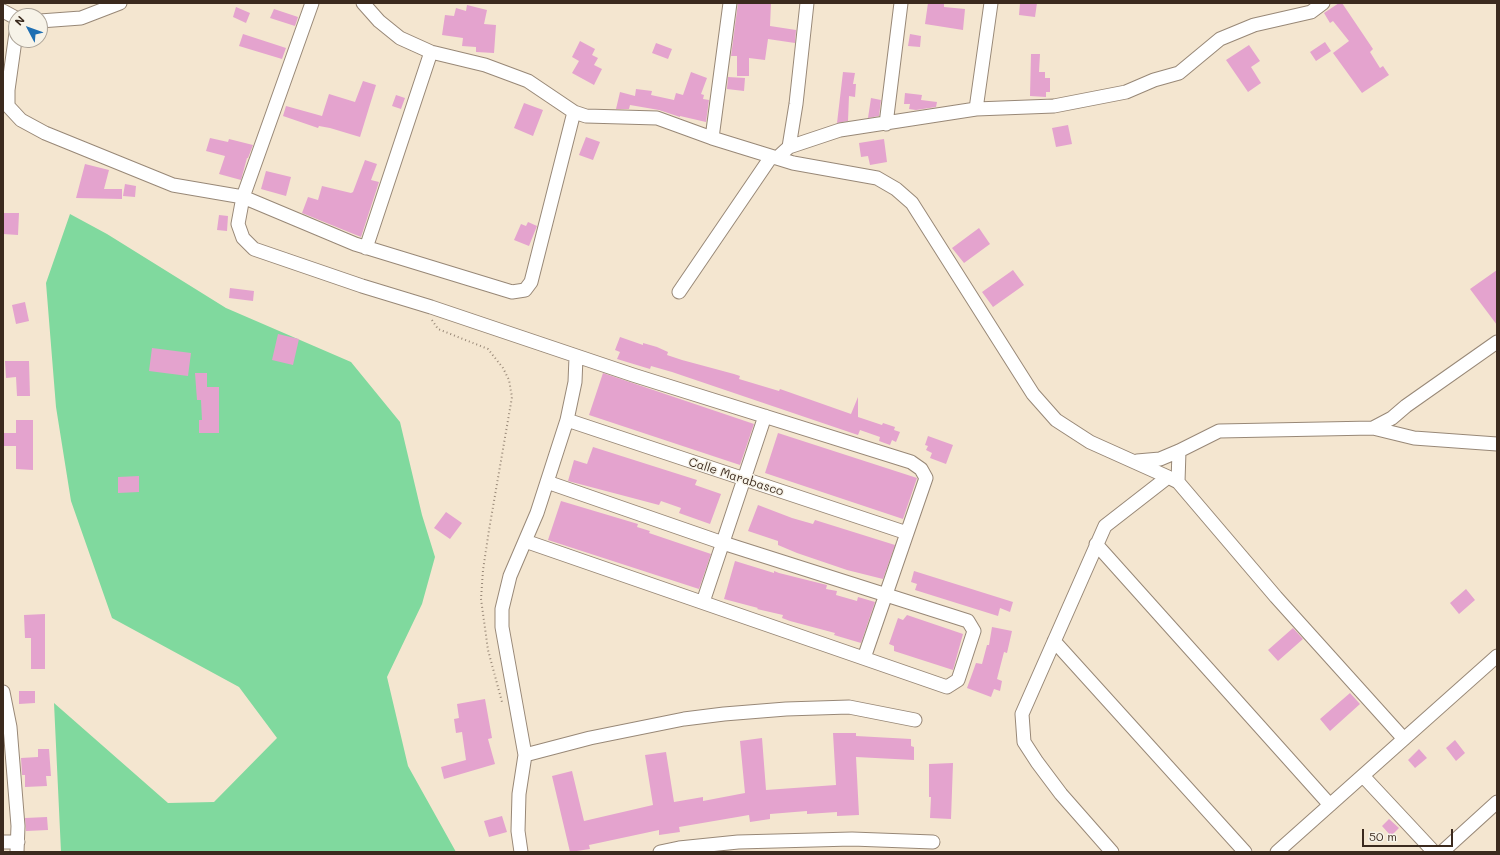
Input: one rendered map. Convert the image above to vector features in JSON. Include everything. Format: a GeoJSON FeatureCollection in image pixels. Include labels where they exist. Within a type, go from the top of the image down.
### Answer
{"type":"FeatureCollection","features":[{"type":"Feature","properties":{"kind":"street"},"geometry":{"type":"LineString","coordinates":[[48,20],[81,18],[120,3]]}},
{"type":"Feature","properties":{"kind":"street"},"geometry":{"type":"LineString","coordinates":[[312,3],[243,197],[238,224],[243,238],[254,249],[362,286],[431,307],[576,357],[912,462],[921,469],[926,478],[864,658]]}},
{"type":"Feature","properties":{"kind":"street"},"geometry":{"type":"LineString","coordinates":[[363,3],[379,21],[400,38],[431,52],[485,65],[528,80],[574,112],[586,116],[657,118],[712,138],[793,163],[877,178],[896,189],[912,203],[1034,394],[1056,420],[1090,442],[1135,461],[1173,480],[1404,739]]}},
{"type":"Feature","properties":{"kind":"street"},"geometry":{"type":"LineString","coordinates":[[712,138],[730,3]]}},
{"type":"Feature","properties":{"kind":"street"},"geometry":{"type":"LineString","coordinates":[[789,147],[796,104],[807,3]]}},
{"type":"Feature","properties":{"kind":"street"},"geometry":{"type":"LineString","coordinates":[[886,124],[901,3]]}},
{"type":"Feature","properties":{"kind":"street"},"geometry":{"type":"LineString","coordinates":[[976,109],[991,3]]}},
{"type":"Feature","properties":{"kind":"street"},"geometry":{"type":"LineString","coordinates":[[679,292],[774,157],[789,147],[840,130],[976,109],[1054,106],[1126,92],[1154,80],[1178,73],[1220,39],[1254,25],[1311,12],[1323,3]]}},
{"type":"Feature","properties":{"kind":"street"},"geometry":{"type":"LineString","coordinates":[[14,48],[8,90],[8,106],[21,120],[45,133],[88,152],[173,185],[243,197],[366,248],[512,292],[525,290],[531,282],[574,112]]}},
{"type":"Feature","properties":{"kind":"street"},"geometry":{"type":"LineString","coordinates":[[366,248],[431,52]]}},
{"type":"Feature","properties":{"kind":"street"},"geometry":{"type":"LineString","coordinates":[[1373,428],[1392,418],[1497,342]]}},
{"type":"Feature","properties":{"kind":"street"},"geometry":{"type":"LineString","coordinates":[[521,852],[518,831],[519,794],[525,754],[502,627],[505,593],[516,558],[537,513],[567,420],[576,376],[576,357]]}},
{"type":"Feature","properties":{"kind":"street"},"geometry":{"type":"LineString","coordinates":[[703,602],[765,416]]}},
{"type":"Feature","properties":{"kind":"street","name":"Calle Marabasco"},"geometry":{"type":"LineString","coordinates":[[567,420],[907,533]]}},
{"type":"Feature","properties":{"kind":"street"},"geometry":{"type":"LineString","coordinates":[[1135,461],[1160,459],[1218,431],[1373,428],[1414,438],[1497,444]]}},
{"type":"Feature","properties":{"kind":"street"},"geometry":{"type":"LineString","coordinates":[[1112,852],[1061,794],[1024,742],[1022,714],[1105,526],[1173,480],[1179,451]]}},
{"type":"Feature","properties":{"kind":"street"},"geometry":{"type":"LineString","coordinates":[[524,541],[947,687],[958,680],[974,631],[973,626],[968,622],[723,543],[547,482]]}},
{"type":"Feature","properties":{"kind":"street"},"geometry":{"type":"LineString","coordinates":[[1096,544],[1330,805]]}},
{"type":"Feature","properties":{"kind":"street"},"geometry":{"type":"LineString","coordinates":[[1054,640],[1245,852]]}},
{"type":"Feature","properties":{"kind":"street"},"geometry":{"type":"LineString","coordinates":[[1277,852],[1497,656]]}},
{"type":"Feature","properties":{"kind":"street"},"geometry":{"type":"LineString","coordinates":[[3,692],[10,727],[8,759],[17,847],[3,842]]}},
{"type":"Feature","properties":{"kind":"street"},"geometry":{"type":"LineString","coordinates":[[525,754],[613,733],[684,719],[724,714],[786,709],[848,708],[915,720]]}},
{"type":"Feature","properties":{"kind":"street"},"geometry":{"type":"LineString","coordinates":[[1363,776],[1434,852]]}},
{"type":"Feature","properties":{"kind":"street"},"geometry":{"type":"LineString","coordinates":[[1442,852],[1497,802]]}},
{"type":"Feature","properties":{"kind":"street"},"geometry":{"type":"LineString","coordinates":[[660,852],[679,848],[739,847],[852,839],[933,842]]}},
{"type":"Feature","properties":{"kind":"path"},"geometry":{"type":"LineString","coordinates":[[431,307],[430,315],[438,329],[488,349],[496,357],[509,380],[512,397],[489,530],[483,570],[481,599],[488,650],[496,684],[504,706]]}},
{"type":"Feature","properties":{"kind":"green space"},"geometry":{"type":"Polygon","coordinates":[[[70,214],[107,234],[226,308],[351,362],[400,422],[422,515],[435,557],[422,604],[387,677],[408,766],[456,852],[61,852],[54,703],[168,803],[214,802],[277,738],[239,687],[112,618],[71,501],[56,407],[46,283],[70,214]]]}},
{"type":"Feature","properties":{"kind":"building"},"geometry":{"type":"Polygon","coordinates":[[[738,3],[771,3],[770,26],[796,30],[795,43],[768,39],[765,60],[749,58],[749,76],[737,76],[737,56],[731,56],[738,3]]]}},
{"type":"Feature","properties":{"kind":"building"},"geometry":{"type":"Polygon","coordinates":[[[928,3],[944,4],[944,7],[965,9],[963,30],[925,24],[928,3]]]}},
{"type":"Feature","properties":{"kind":"building"},"geometry":{"type":"Polygon","coordinates":[[[1020,3],[1037,3],[1035,17],[1019,15],[1020,3]]]}},
{"type":"Feature","properties":{"kind":"building"},"geometry":{"type":"Polygon","coordinates":[[[1339,3],[1342,3],[1373,49],[1370,52],[1380,68],[1383,66],[1389,75],[1362,93],[1333,53],[1349,41],[1333,21],[1330,23],[1324,13],[1339,3]]]}},
{"type":"Feature","properties":{"kind":"building"},"geometry":{"type":"Polygon","coordinates":[[[467,5],[487,10],[484,24],[496,25],[494,53],[476,52],[476,47],[462,46],[463,38],[442,35],[445,15],[454,16],[456,8],[466,11],[467,5]]]}},
{"type":"Feature","properties":{"kind":"building"},"geometry":{"type":"Polygon","coordinates":[[[236,7],[250,13],[246,23],[233,17],[236,7]]]}},
{"type":"Feature","properties":{"kind":"building"},"geometry":{"type":"Polygon","coordinates":[[[274,9],[298,17],[295,26],[270,18],[274,9]]]}},
{"type":"Feature","properties":{"kind":"building"},"geometry":{"type":"Polygon","coordinates":[[[243,34],[286,48],[282,59],[239,46],[243,34]]]}},
{"type":"Feature","properties":{"kind":"building"},"geometry":{"type":"Polygon","coordinates":[[[910,34],[921,36],[920,47],[908,46],[910,34]]]}},
{"type":"Feature","properties":{"kind":"building"},"geometry":{"type":"Polygon","coordinates":[[[580,41],[595,49],[592,55],[598,58],[594,65],[602,69],[594,85],[572,73],[579,61],[572,57],[580,41]]]}},
{"type":"Feature","properties":{"kind":"building"},"geometry":{"type":"Polygon","coordinates":[[[1325,42],[1331,51],[1316,61],[1310,52],[1325,42]]]}},
{"type":"Feature","properties":{"kind":"building"},"geometry":{"type":"Polygon","coordinates":[[[656,43],[672,49],[668,59],[652,53],[656,43]]]}},
{"type":"Feature","properties":{"kind":"building"},"geometry":{"type":"Polygon","coordinates":[[[1249,45],[1260,61],[1251,67],[1261,83],[1248,92],[1226,60],[1249,45]]]}},
{"type":"Feature","properties":{"kind":"building"},"geometry":{"type":"Polygon","coordinates":[[[1031,54],[1040,54],[1039,72],[1045,72],[1045,78],[1050,78],[1050,92],[1046,92],[1046,97],[1030,96],[1031,54]]]}},
{"type":"Feature","properties":{"kind":"building"},"geometry":{"type":"Polygon","coordinates":[[[691,72],[707,78],[701,94],[704,95],[703,99],[709,100],[706,122],[680,117],[659,110],[630,105],[629,109],[616,109],[620,92],[635,96],[636,89],[652,91],[651,95],[674,100],[676,93],[683,95],[691,72]]]}},
{"type":"Feature","properties":{"kind":"building"},"geometry":{"type":"Polygon","coordinates":[[[843,72],[855,73],[853,84],[856,84],[855,97],[849,96],[848,121],[837,123],[843,72]]]}},
{"type":"Feature","properties":{"kind":"building"},"geometry":{"type":"Polygon","coordinates":[[[728,77],[745,78],[744,91],[727,89],[728,77]]]}},
{"type":"Feature","properties":{"kind":"building"},"geometry":{"type":"Polygon","coordinates":[[[363,81],[376,85],[360,137],[330,128],[319,126],[318,128],[283,116],[286,106],[322,116],[329,94],[355,102],[363,81]]]}},
{"type":"Feature","properties":{"kind":"building"},"geometry":{"type":"Polygon","coordinates":[[[905,93],[922,95],[921,100],[937,102],[936,107],[916,110],[909,109],[910,104],[904,104],[905,93]]]}},
{"type":"Feature","properties":{"kind":"building"},"geometry":{"type":"Polygon","coordinates":[[[396,95],[405,98],[401,109],[392,106],[396,95]]]}},
{"type":"Feature","properties":{"kind":"building"},"geometry":{"type":"Polygon","coordinates":[[[871,98],[881,100],[879,116],[868,118],[871,98]]]}},
{"type":"Feature","properties":{"kind":"building"},"geometry":{"type":"Polygon","coordinates":[[[524,103],[543,110],[533,136],[514,128],[524,103]]]}},
{"type":"Feature","properties":{"kind":"building"},"geometry":{"type":"Polygon","coordinates":[[[1068,125],[1072,144],[1056,147],[1052,128],[1068,125]]]}},
{"type":"Feature","properties":{"kind":"building"},"geometry":{"type":"Polygon","coordinates":[[[586,137],[600,142],[593,160],[579,155],[586,137]]]}},
{"type":"Feature","properties":{"kind":"building"},"geometry":{"type":"Polygon","coordinates":[[[210,138],[228,142],[229,139],[253,145],[247,158],[241,180],[219,174],[225,156],[206,151],[210,138]]]}},
{"type":"Feature","properties":{"kind":"building"},"geometry":{"type":"Polygon","coordinates":[[[884,139],[887,162],[870,165],[868,156],[861,157],[859,143],[884,139]]]}},
{"type":"Feature","properties":{"kind":"building"},"geometry":{"type":"Polygon","coordinates":[[[365,160],[377,164],[371,180],[379,182],[361,237],[302,213],[308,197],[318,200],[322,186],[351,193],[353,192],[365,160]]]}},
{"type":"Feature","properties":{"kind":"building"},"geometry":{"type":"Polygon","coordinates":[[[85,164],[109,170],[104,189],[122,189],[122,199],[76,198],[85,164]]]}},
{"type":"Feature","properties":{"kind":"building"},"geometry":{"type":"Polygon","coordinates":[[[266,171],[291,177],[286,196],[261,189],[266,171]]]}},
{"type":"Feature","properties":{"kind":"building"},"geometry":{"type":"Polygon","coordinates":[[[125,184],[136,186],[135,197],[123,196],[125,184]]]}},
{"type":"Feature","properties":{"kind":"building"},"geometry":{"type":"Polygon","coordinates":[[[3,213],[19,213],[18,235],[3,234],[3,213]]]}},
{"type":"Feature","properties":{"kind":"building"},"geometry":{"type":"Polygon","coordinates":[[[219,215],[228,216],[227,231],[217,230],[219,215]]]}},
{"type":"Feature","properties":{"kind":"building"},"geometry":{"type":"Polygon","coordinates":[[[528,222],[537,226],[529,246],[514,240],[521,224],[526,226],[528,222]]]}},
{"type":"Feature","properties":{"kind":"building"},"geometry":{"type":"Polygon","coordinates":[[[979,228],[990,244],[964,263],[952,248],[979,228]]]}},
{"type":"Feature","properties":{"kind":"building"},"geometry":{"type":"Polygon","coordinates":[[[1013,270],[1024,285],[993,307],[982,292],[1013,270]]]}},
{"type":"Feature","properties":{"kind":"building"},"geometry":{"type":"Polygon","coordinates":[[[1497,270],[1497,325],[1470,289],[1497,270]]]}},
{"type":"Feature","properties":{"kind":"building"},"geometry":{"type":"Polygon","coordinates":[[[230,288],[254,291],[253,301],[229,298],[230,288]]]}},
{"type":"Feature","properties":{"kind":"building"},"geometry":{"type":"Polygon","coordinates":[[[25,302],[29,321],[16,324],[12,305],[25,302]]]}},
{"type":"Feature","properties":{"kind":"building"},"geometry":{"type":"Polygon","coordinates":[[[278,334],[299,339],[293,365],[272,360],[278,334]]]}},
{"type":"Feature","properties":{"kind":"building"},"geometry":{"type":"Polygon","coordinates":[[[620,337],[643,345],[643,343],[657,347],[668,352],[667,355],[682,360],[740,376],[739,379],[779,391],[780,389],[851,414],[858,397],[858,417],[882,425],[883,423],[895,427],[894,430],[900,432],[896,442],[892,440],[890,445],[879,441],[880,437],[860,430],[858,435],[672,372],[651,366],[650,369],[617,359],[620,352],[615,350],[620,337]]]}},
{"type":"Feature","properties":{"kind":"building"},"geometry":{"type":"Polygon","coordinates":[[[152,348],[191,353],[188,376],[149,371],[152,348]]]}},
{"type":"Feature","properties":{"kind":"building"},"geometry":{"type":"Polygon","coordinates":[[[5,361],[29,361],[30,396],[17,396],[16,377],[6,378],[5,361]]]}},
{"type":"Feature","properties":{"kind":"building"},"geometry":{"type":"Polygon","coordinates":[[[195,373],[207,373],[207,387],[219,387],[219,433],[199,433],[199,420],[202,420],[201,400],[197,400],[195,373]]]}},
{"type":"Feature","properties":{"kind":"building"},"geometry":{"type":"Polygon","coordinates":[[[603,373],[754,424],[740,465],[589,415],[603,373]]]}},
{"type":"Feature","properties":{"kind":"building"},"geometry":{"type":"Polygon","coordinates":[[[16,420],[33,420],[33,470],[16,469],[16,446],[3,446],[3,433],[16,433],[16,420]]]}},
{"type":"Feature","properties":{"kind":"building"},"geometry":{"type":"Polygon","coordinates":[[[778,433],[917,478],[903,519],[765,473],[778,433]]]}},
{"type":"Feature","properties":{"kind":"building"},"geometry":{"type":"Polygon","coordinates":[[[928,436],[953,445],[946,464],[930,458],[932,453],[926,450],[928,446],[925,445],[928,436]]]}},
{"type":"Feature","properties":{"kind":"building"},"geometry":{"type":"Polygon","coordinates":[[[593,447],[697,480],[695,485],[721,494],[710,524],[679,513],[681,508],[661,501],[659,505],[568,481],[574,460],[587,464],[593,447]]]}},
{"type":"Feature","properties":{"kind":"building"},"geometry":{"type":"Polygon","coordinates":[[[139,476],[139,492],[118,493],[118,477],[139,476]]]}},
{"type":"Feature","properties":{"kind":"building"},"geometry":{"type":"Polygon","coordinates":[[[561,501],[638,524],[637,527],[650,531],[649,533],[711,554],[699,589],[548,540],[561,501]]]}},
{"type":"Feature","properties":{"kind":"building"},"geometry":{"type":"Polygon","coordinates":[[[758,505],[792,518],[813,524],[815,520],[895,545],[883,579],[847,570],[797,553],[778,545],[778,541],[748,531],[758,505]]]}},
{"type":"Feature","properties":{"kind":"building"},"geometry":{"type":"Polygon","coordinates":[[[446,512],[462,523],[450,539],[434,528],[446,512]]]}},
{"type":"Feature","properties":{"kind":"building"},"geometry":{"type":"Polygon","coordinates":[[[735,561],[774,573],[774,571],[827,585],[826,589],[837,591],[836,595],[857,601],[858,597],[875,602],[861,643],[834,635],[835,633],[790,621],[782,618],[783,615],[724,599],[735,561]]]}},
{"type":"Feature","properties":{"kind":"building"},"geometry":{"type":"Polygon","coordinates":[[[914,571],[1013,602],[1010,612],[1000,608],[998,616],[915,590],[917,584],[911,582],[914,571]]]}},
{"type":"Feature","properties":{"kind":"building"},"geometry":{"type":"Polygon","coordinates":[[[1466,589],[1475,600],[1459,614],[1450,603],[1466,589]]]}},
{"type":"Feature","properties":{"kind":"building"},"geometry":{"type":"Polygon","coordinates":[[[45,614],[45,669],[31,669],[31,638],[25,638],[24,615],[45,614]]]}},
{"type":"Feature","properties":{"kind":"building"},"geometry":{"type":"Polygon","coordinates":[[[907,615],[963,634],[953,670],[894,651],[894,646],[889,644],[898,618],[903,620],[907,615]]]}},
{"type":"Feature","properties":{"kind":"building"},"geometry":{"type":"Polygon","coordinates":[[[992,627],[1012,631],[1007,653],[1004,652],[997,679],[1002,681],[1000,691],[994,689],[991,697],[967,688],[976,663],[982,664],[987,645],[989,645],[992,627]]]}},
{"type":"Feature","properties":{"kind":"building"},"geometry":{"type":"Polygon","coordinates":[[[1293,628],[1303,639],[1278,661],[1268,650],[1293,628]]]}},
{"type":"Feature","properties":{"kind":"building"},"geometry":{"type":"Polygon","coordinates":[[[19,691],[35,691],[35,703],[19,704],[19,691]]]}},
{"type":"Feature","properties":{"kind":"building"},"geometry":{"type":"Polygon","coordinates":[[[1350,693],[1360,704],[1330,731],[1320,719],[1350,693]]]}},
{"type":"Feature","properties":{"kind":"building"},"geometry":{"type":"Polygon","coordinates":[[[485,699],[492,738],[488,739],[495,764],[444,779],[441,767],[466,760],[462,732],[456,733],[454,719],[459,718],[457,704],[485,699]]]}},
{"type":"Feature","properties":{"kind":"building"},"geometry":{"type":"Polygon","coordinates":[[[833,733],[856,733],[856,736],[911,739],[911,746],[914,747],[914,760],[856,757],[859,815],[837,816],[837,812],[807,814],[807,811],[770,814],[770,819],[750,822],[749,815],[679,827],[680,832],[659,835],[659,830],[589,845],[590,849],[570,852],[552,776],[572,771],[584,821],[653,805],[645,755],[666,752],[674,802],[703,797],[703,801],[745,793],[740,741],[762,738],[766,790],[836,785],[833,733]]]}},
{"type":"Feature","properties":{"kind":"building"},"geometry":{"type":"Polygon","coordinates":[[[1455,740],[1465,753],[1456,761],[1446,748],[1455,740]]]}},
{"type":"Feature","properties":{"kind":"building"},"geometry":{"type":"Polygon","coordinates":[[[38,749],[49,749],[51,776],[46,776],[47,786],[25,787],[25,775],[22,775],[21,758],[38,757],[38,749]]]}},
{"type":"Feature","properties":{"kind":"building"},"geometry":{"type":"Polygon","coordinates":[[[1419,749],[1427,758],[1415,768],[1408,760],[1419,749]]]}},
{"type":"Feature","properties":{"kind":"building"},"geometry":{"type":"Polygon","coordinates":[[[953,763],[951,819],[930,818],[931,797],[929,797],[929,764],[953,763]]]}},
{"type":"Feature","properties":{"kind":"building"},"geometry":{"type":"Polygon","coordinates":[[[502,816],[507,832],[489,837],[484,821],[502,816]]]}},
{"type":"Feature","properties":{"kind":"building"},"geometry":{"type":"Polygon","coordinates":[[[47,817],[48,830],[26,831],[25,818],[47,817]]]}},
{"type":"Feature","properties":{"kind":"building"},"geometry":{"type":"Polygon","coordinates":[[[1389,819],[1399,828],[1391,836],[1382,826],[1389,819]]]}}]}
